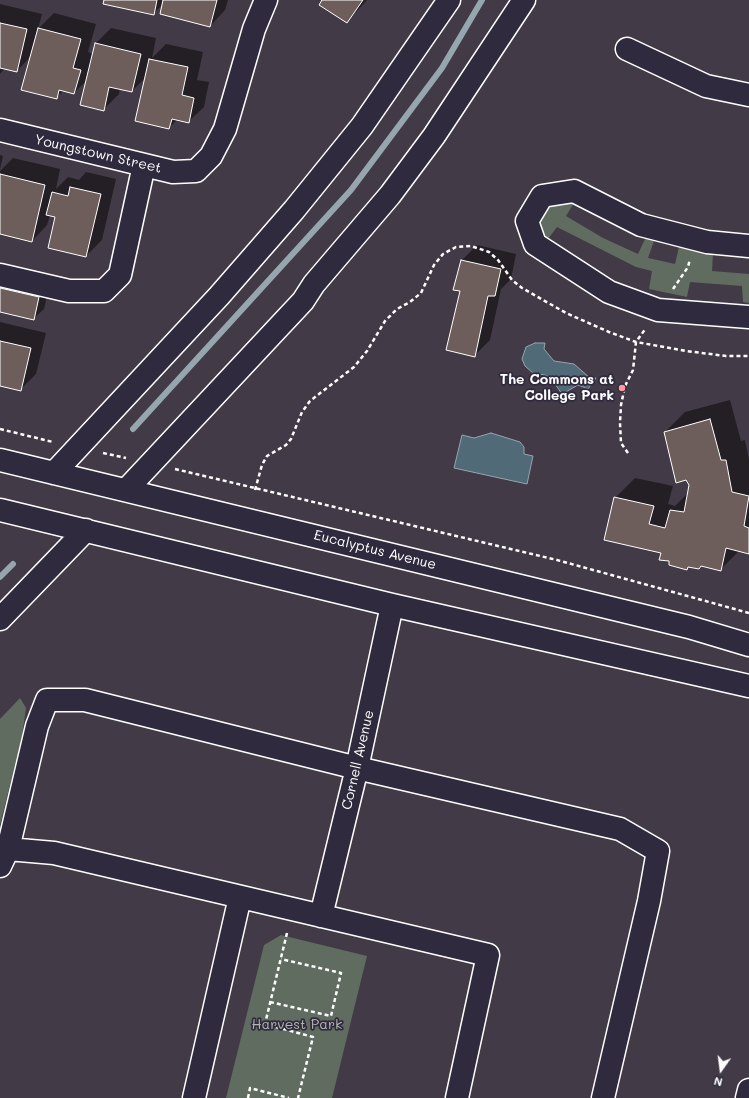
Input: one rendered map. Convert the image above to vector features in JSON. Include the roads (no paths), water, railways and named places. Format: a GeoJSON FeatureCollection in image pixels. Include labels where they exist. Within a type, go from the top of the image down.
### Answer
{"type":"FeatureCollection","features":[{"type":"Feature","properties":{"kind":"street","name":"Youngstown Street"},"geometry":{"type":"LineString","coordinates":[[0,130],[173,172],[196,170],[211,156],[225,129],[254,29],[266,0]]}},
{"type":"Feature","properties":{"kind":"street"},"geometry":{"type":"LineString","coordinates":[[54,473],[219,296],[294,210],[362,126],[449,0]]}},
{"type":"Feature","properties":{"kind":"street"},"geometry":{"type":"LineString","coordinates":[[126,490],[303,301],[314,284],[390,196],[439,129],[524,0]]}},
{"type":"Feature","properties":{"kind":"street"},"geometry":{"type":"LineString","coordinates":[[627,49],[706,86],[749,95]]}},
{"type":"Feature","properties":{"kind":"street"},"geometry":{"type":"LineString","coordinates":[[0,275],[70,291],[104,291],[120,275],[144,165]]}},
{"type":"Feature","properties":{"kind":"street"},"geometry":{"type":"LineString","coordinates":[[749,246],[707,242],[641,225],[574,191],[542,196],[527,221],[535,244],[609,292],[658,310],[749,317]]}},
{"type":"Feature","properties":{"kind":"street","name":"Eucalyptus Avenue"},"geometry":{"type":"LineString","coordinates":[[0,460],[689,627],[749,646]]}},
{"type":"Feature","properties":{"kind":"street"},"geometry":{"type":"LineString","coordinates":[[4,516],[86,530],[392,604],[749,686]]}},
{"type":"Feature","properties":{"kind":"street"},"geometry":{"type":"LineString","coordinates":[[0,619],[86,530]]}},
{"type":"Feature","properties":{"kind":"street","name":"Cornell Avenue"},"geometry":{"type":"LineString","coordinates":[[321,916],[357,768],[392,604]]}},
{"type":"Feature","properties":{"kind":"street"},"geometry":{"type":"LineString","coordinates":[[457,1098],[488,955],[54,853],[4,858],[37,726],[47,700],[85,700],[357,768],[620,829],[658,851],[649,901],[603,1098]]}},
{"type":"Feature","properties":{"kind":"street"},"geometry":{"type":"LineString","coordinates":[[194,1098],[240,897]]}},
{"type":"Feature","properties":{"kind":"street"},"geometry":{"type":"LineString","coordinates":[[747,1098],[749,1090]]}},
{"type":"Feature","properties":{"kind":"water"},"geometry":{"type":"Polygon","coordinates":[[[535,343],[545,343],[544,349],[554,361],[574,364],[590,378],[596,378],[588,389],[578,385],[562,394],[553,381],[545,375],[533,373],[525,366],[522,359],[526,347],[535,343]]]}},
{"type":"Feature","properties":{"kind":"water"},"geometry":{"type":"Polygon","coordinates":[[[491,433],[520,442],[524,447],[524,454],[533,456],[527,484],[454,468],[462,435],[474,438],[491,433]]]}},
{"type":"Feature","properties":{"kind":"waterway"},"geometry":{"type":"LineString","coordinates":[[133,429],[351,190],[442,68],[482,0]]}},
{"type":"Feature","properties":{"kind":"waterway"},"geometry":{"type":"LineString","coordinates":[[0,577],[13,564]]}},
{"type":"Feature","properties":{"kind":"place","name":"The Commons at College Park"},"geometry":{"type":"Point","coordinates":[622,388]}},
{"type":"Feature","properties":{"kind":"park label","name":"Harvest Park"},"geometry":{"type":"Point","coordinates":[297,1025]}}]}
